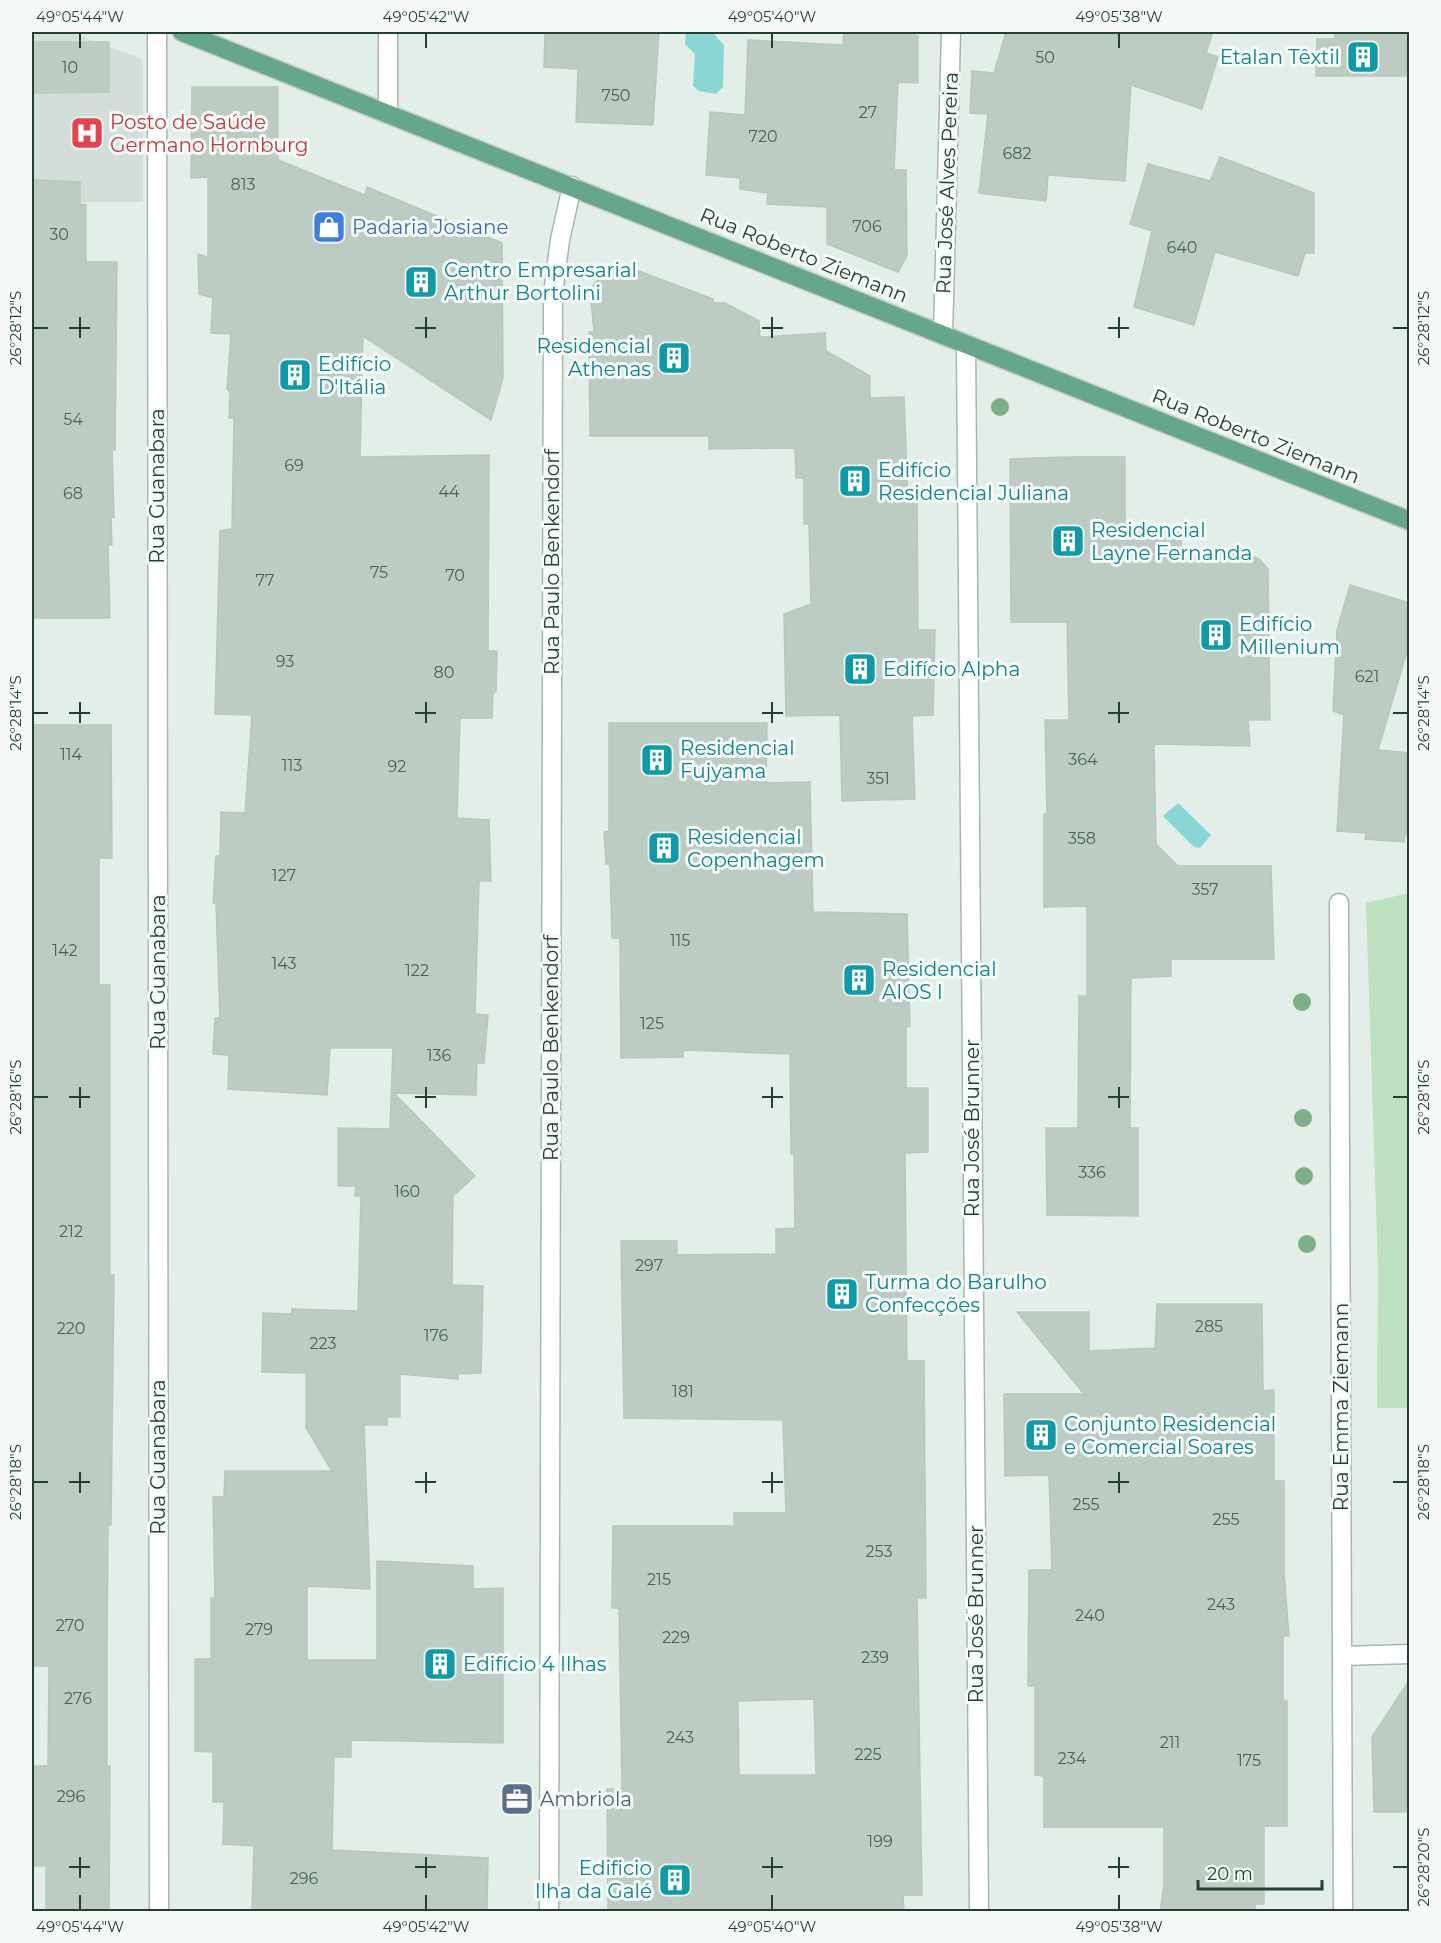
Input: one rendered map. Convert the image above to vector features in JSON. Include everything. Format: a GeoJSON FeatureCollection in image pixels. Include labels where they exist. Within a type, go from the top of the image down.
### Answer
{"type":"FeatureCollection","features":[{"type":"Feature","properties":{"kind":"main road","name":"Rua Roberto Ziemann"},"geometry":{"type":"LineString","coordinates":[[182,32],[1410,521]]}},
{"type":"Feature","properties":{"kind":"street","name":"Rua Guanabara"},"geometry":{"type":"LineString","coordinates":[[157,32],[159,1911]]}},
{"type":"Feature","properties":{"kind":"street"},"geometry":{"type":"LineString","coordinates":[[387,32],[388,113]]}},
{"type":"Feature","properties":{"kind":"street","name":"Rua José Alves Pereira"},"geometry":{"type":"LineString","coordinates":[[943,335],[951,32]]}},
{"type":"Feature","properties":{"kind":"street","name":"Rua Paulo Benkendorf"},"geometry":{"type":"LineString","coordinates":[[549,1911],[553,294],[560,240],[572,186]]}},
{"type":"Feature","properties":{"kind":"street","name":"Rua José Brunner"},"geometry":{"type":"LineString","coordinates":[[966,344],[979,1911]]}},
{"type":"Feature","properties":{"kind":"street","name":"Rua Emma Ziemann"},"geometry":{"type":"LineString","coordinates":[[1339,903],[1343,1911]]}},
{"type":"Feature","properties":{"kind":"street"},"geometry":{"type":"LineString","coordinates":[[1342,1656],[1410,1654]]}},
{"type":"Feature","properties":{"kind":"shaded area","name":"Posto de Saúde Germano Hornburg"},"geometry":{"type":"Polygon","coordinates":[[[32,32],[69,32],[140,58],[143,63],[143,202],[32,202],[32,32]]]}},
{"type":"Feature","properties":{"kind":"green space"},"geometry":{"type":"Polygon","coordinates":[[[1409,893],[1409,1408],[1377,1408],[1378,1269],[1366,903],[1409,893]]]}},
{"type":"Feature","properties":{"kind":"water"},"geometry":{"type":"Polygon","coordinates":[[[686,32],[712,32],[724,45],[723,87],[716,94],[699,91],[693,86],[695,54],[685,44],[686,32]]]}},
{"type":"Feature","properties":{"kind":"water"},"geometry":{"type":"Polygon","coordinates":[[[1178,803],[1211,835],[1200,848],[1194,847],[1163,816],[1178,803]]]}},
{"type":"Feature","properties":{"kind":"building"},"geometry":{"type":"Polygon","coordinates":[[[545,32],[659,32],[653,125],[576,122],[578,69],[544,67],[545,32]]]}},
{"type":"Feature","properties":{"kind":"building"},"geometry":{"type":"Polygon","coordinates":[[[844,32],[905,32],[918,36],[918,83],[898,82],[894,170],[906,170],[907,256],[898,272],[827,244],[827,207],[767,204],[768,193],[740,189],[740,178],[706,175],[710,112],[745,115],[748,40],[843,45],[844,32]]]}},
{"type":"Feature","properties":{"kind":"building"},"geometry":{"type":"Polygon","coordinates":[[[1006,32],[1213,32],[1206,53],[1218,57],[1202,109],[1131,85],[1125,181],[1048,175],[1046,201],[979,193],[988,114],[970,113],[972,71],[994,73],[1006,32]]]}},
{"type":"Feature","properties":{"kind":"building","name":"Etalan Têxtil"},"geometry":{"type":"Polygon","coordinates":[[[1335,32],[1410,32],[1410,76],[1316,76],[1317,39],[1335,39],[1335,32]]]}},
{"type":"Feature","properties":{"kind":"building"},"geometry":{"type":"Polygon","coordinates":[[[32,42],[109,42],[109,92],[32,93],[32,42]]]}},
{"type":"Feature","properties":{"kind":"building"},"geometry":{"type":"Polygon","coordinates":[[[192,87],[278,87],[278,160],[365,195],[367,187],[502,243],[503,378],[491,420],[363,336],[360,457],[489,455],[488,651],[497,651],[496,692],[493,692],[492,718],[460,718],[457,818],[489,820],[491,881],[479,881],[475,1014],[488,1015],[484,1063],[477,1063],[476,1095],[394,1093],[475,1176],[453,1196],[452,1285],[483,1286],[481,1373],[458,1374],[458,1379],[400,1374],[400,1417],[387,1417],[387,1425],[364,1425],[370,1589],[307,1586],[307,1660],[377,1660],[377,1561],[473,1566],[473,1589],[503,1588],[503,1743],[351,1740],[351,1757],[334,1757],[332,1850],[488,1858],[487,1911],[252,1911],[254,1846],[223,1844],[224,1802],[213,1802],[213,1752],[195,1751],[195,1659],[211,1659],[211,1598],[215,1598],[213,1497],[224,1497],[225,1471],[332,1471],[306,1428],[306,1373],[262,1372],[263,1313],[292,1314],[292,1309],[358,1311],[361,1196],[355,1196],[356,1186],[338,1186],[338,1128],[390,1129],[393,1048],[330,1048],[327,1095],[228,1089],[229,1055],[213,1054],[215,1018],[220,1018],[216,903],[213,903],[216,856],[220,856],[221,812],[245,813],[252,715],[215,714],[220,531],[232,529],[234,418],[229,418],[230,392],[227,389],[231,334],[211,333],[213,298],[199,294],[198,254],[208,257],[208,177],[191,178],[192,87]]]}},
{"type":"Feature","properties":{"kind":"building"},"geometry":{"type":"Polygon","coordinates":[[[1220,157],[1314,193],[1314,253],[1305,253],[1298,276],[1215,252],[1194,325],[1134,307],[1152,231],[1130,224],[1148,164],[1210,181],[1220,157]]]}},
{"type":"Feature","properties":{"kind":"building"},"geometry":{"type":"Polygon","coordinates":[[[32,180],[80,182],[80,204],[86,205],[86,262],[117,262],[115,450],[112,450],[114,517],[111,518],[112,545],[108,545],[110,618],[32,618],[32,180]]]}},
{"type":"Feature","properties":{"kind":"building"},"geometry":{"type":"Polygon","coordinates":[[[623,265],[713,299],[713,303],[725,303],[759,321],[760,337],[825,333],[826,351],[870,376],[870,398],[904,397],[908,501],[917,501],[918,630],[935,630],[933,715],[912,716],[915,799],[842,801],[840,715],[786,716],[784,614],[811,604],[809,524],[804,524],[804,478],[796,478],[795,448],[709,449],[709,436],[590,436],[589,332],[594,332],[590,289],[600,277],[623,265]]]}},
{"type":"Feature","properties":{"kind":"building"},"geometry":{"type":"Polygon","coordinates":[[[1125,457],[1125,533],[1181,532],[1181,560],[1236,550],[1259,559],[1268,569],[1270,720],[1248,720],[1250,746],[1154,744],[1156,844],[1178,866],[1271,866],[1274,959],[1171,959],[1171,976],[1131,978],[1130,1128],[1138,1128],[1138,1216],[1047,1215],[1046,1128],[1078,1128],[1079,996],[1087,996],[1087,906],[1044,907],[1044,814],[1047,814],[1045,720],[1069,720],[1067,622],[1011,622],[1010,459],[1125,457]]]}},
{"type":"Feature","properties":{"kind":"building"},"geometry":{"type":"Polygon","coordinates":[[[1350,585],[1410,603],[1410,641],[1378,750],[1410,753],[1410,835],[1405,835],[1404,842],[1365,839],[1366,833],[1337,831],[1344,715],[1333,711],[1337,630],[1350,585]]]}},
{"type":"Feature","properties":{"kind":"building"},"geometry":{"type":"Polygon","coordinates":[[[609,723],[767,723],[766,783],[810,782],[813,912],[907,914],[910,1026],[906,1027],[906,1088],[928,1088],[928,1152],[905,1153],[907,1361],[924,1361],[926,1598],[917,1598],[922,1895],[903,1895],[904,1911],[608,1911],[607,1789],[622,1789],[619,1608],[612,1608],[613,1526],[734,1526],[734,1513],[786,1513],[783,1420],[624,1418],[621,1241],[677,1241],[677,1255],[776,1254],[776,1229],[795,1228],[794,1154],[791,1154],[790,1054],[683,1050],[683,1057],[621,1058],[620,938],[612,938],[610,864],[606,864],[604,832],[609,831],[609,723]],[[814,1699],[738,1701],[739,1775],[816,1775],[814,1699]]]}},
{"type":"Feature","properties":{"kind":"building"},"geometry":{"type":"Polygon","coordinates":[[[32,725],[111,725],[112,858],[99,858],[99,985],[110,985],[110,1275],[114,1275],[107,1642],[107,1766],[110,1766],[109,1911],[46,1911],[46,1866],[32,1866],[32,1766],[48,1766],[49,1666],[33,1666],[32,725]]]}},
{"type":"Feature","properties":{"kind":"building"},"geometry":{"type":"Polygon","coordinates":[[[1157,1304],[1262,1304],[1263,1391],[1274,1390],[1274,1481],[1284,1481],[1284,1573],[1289,1636],[1283,1636],[1283,1701],[1287,1701],[1287,1826],[1264,1826],[1264,1904],[1255,1904],[1255,1911],[1160,1911],[1164,1885],[1164,1827],[1044,1827],[1044,1776],[1035,1775],[1035,1686],[1028,1686],[1029,1570],[1052,1570],[1049,1475],[1005,1476],[1004,1394],[1084,1394],[1017,1312],[1089,1312],[1089,1351],[1155,1348],[1157,1304]]]}},
{"type":"Feature","properties":{"kind":"building"},"geometry":{"type":"Polygon","coordinates":[[[1410,1679],[1410,1812],[1374,1812],[1372,1737],[1410,1679]]]}},
{"type":"Feature","properties":{"kind":"place","name":"Etalan Têxtil"},"geometry":{"type":"Point","coordinates":[1363,57]}},
{"type":"Feature","properties":{"kind":"place","name":"Posto de Saúde Germano Hornburg"},"geometry":{"type":"Point","coordinates":[87,133]}},
{"type":"Feature","properties":{"kind":"place","name":"Padaria Josiane"},"geometry":{"type":"Point","coordinates":[329,227]}},
{"type":"Feature","properties":{"kind":"place","name":"Centro Empresarial Arthur Bortolini"},"geometry":{"type":"Point","coordinates":[421,282]}},
{"type":"Feature","properties":{"kind":"place","name":"Residencial Athenas"},"geometry":{"type":"Point","coordinates":[674,358]}},
{"type":"Feature","properties":{"kind":"place","name":"Edifício D'Itália"},"geometry":{"type":"Point","coordinates":[295,375]}},
{"type":"Feature","properties":{"kind":"place","name":"Edifício Residencial Juliana"},"geometry":{"type":"Point","coordinates":[855,481]}},
{"type":"Feature","properties":{"kind":"place","name":"Residencial Layne Fernanda"},"geometry":{"type":"Point","coordinates":[1068,541]}},
{"type":"Feature","properties":{"kind":"place","name":"Edifício Millenium"},"geometry":{"type":"Point","coordinates":[1216,635]}},
{"type":"Feature","properties":{"kind":"place","name":"Edifício Alpha"},"geometry":{"type":"Point","coordinates":[860,669]}},
{"type":"Feature","properties":{"kind":"place","name":"Residencial Fujyama"},"geometry":{"type":"Point","coordinates":[657,760]}},
{"type":"Feature","properties":{"kind":"place","name":"Residencial Copenhagem"},"geometry":{"type":"Point","coordinates":[664,848]}},
{"type":"Feature","properties":{"kind":"place","name":"Residencial AIOS I"},"geometry":{"type":"Point","coordinates":[859,980]}},
{"type":"Feature","properties":{"kind":"place","name":"Turma do Barulho Confecções"},"geometry":{"type":"Point","coordinates":[842,1294]}},
{"type":"Feature","properties":{"kind":"place","name":"Conjunto Residencial e Comercial Soares"},"geometry":{"type":"Point","coordinates":[1041,1435]}},
{"type":"Feature","properties":{"kind":"place","name":"Edifício 4 Ilhas"},"geometry":{"type":"Point","coordinates":[440,1664]}},
{"type":"Feature","properties":{"kind":"place","name":"Ambriola"},"geometry":{"type":"Point","coordinates":[517,1799]}},
{"type":"Feature","properties":{"kind":"place","name":"Edificio Ilha da Galé"},"geometry":{"type":"Point","coordinates":[675,1880]}}]}
